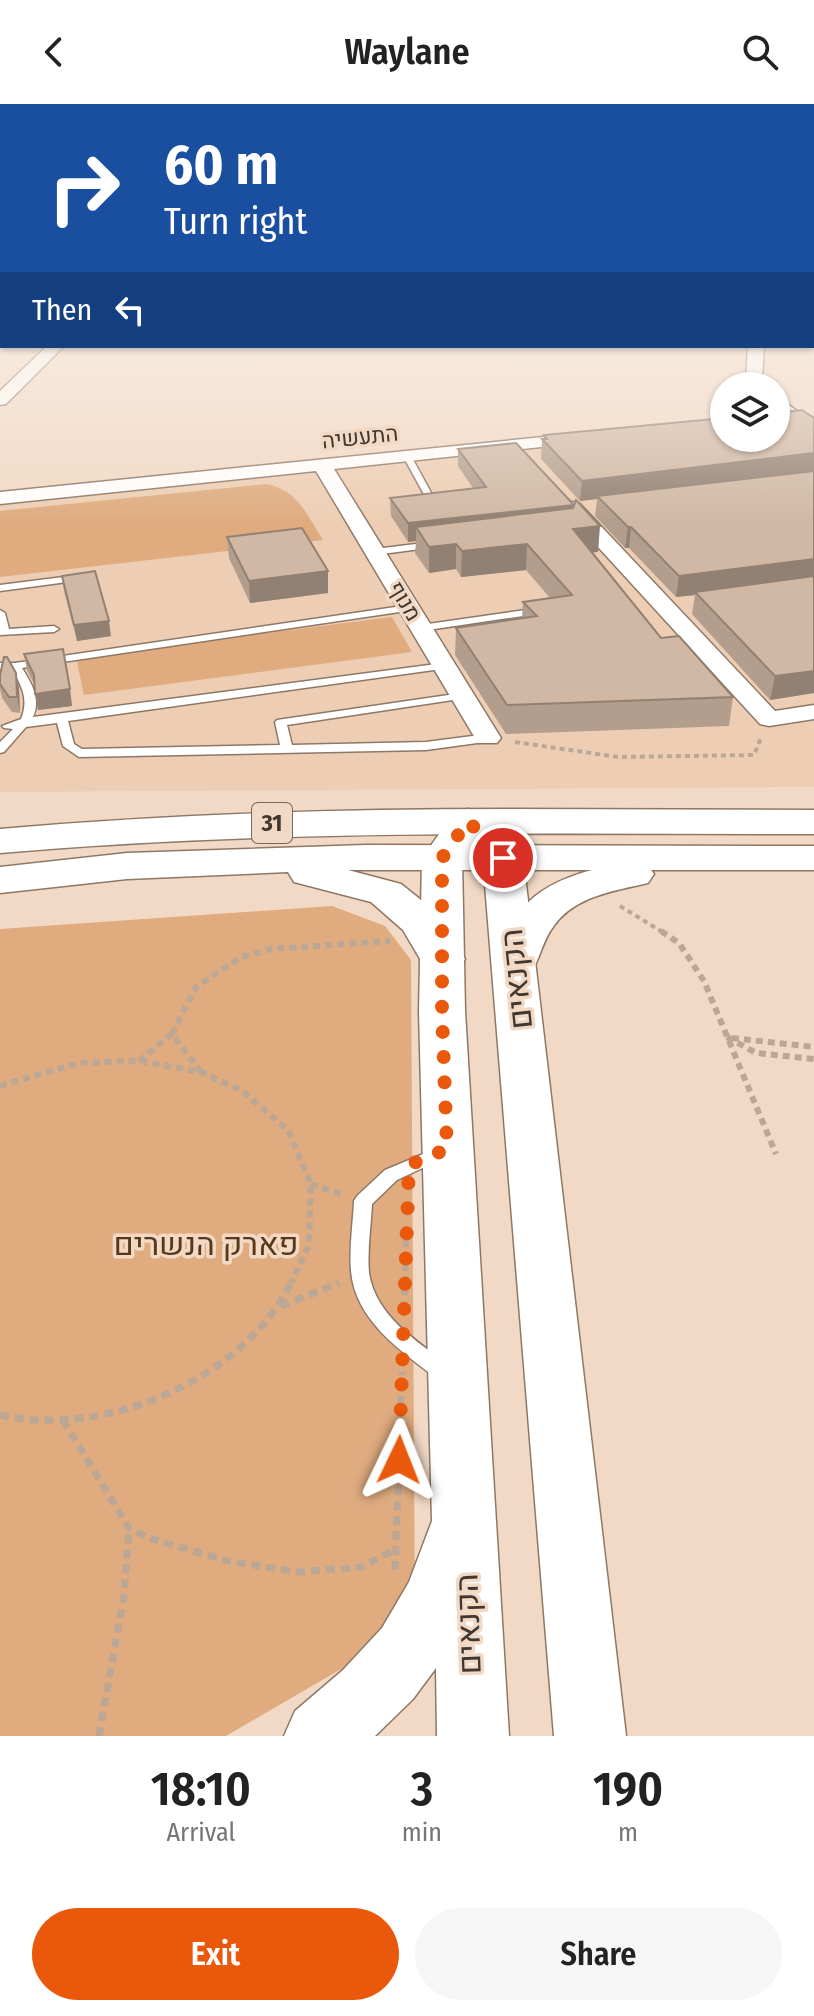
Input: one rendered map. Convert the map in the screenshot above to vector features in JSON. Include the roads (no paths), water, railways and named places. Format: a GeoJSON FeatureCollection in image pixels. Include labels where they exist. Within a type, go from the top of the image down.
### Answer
{"type":"FeatureCollection","features":[{"type":"Feature","properties":{"kind":"highway","name":"31"},"geometry":{"type":"LineString","coordinates":[[0,880],[65,871],[814,822]]}},
{"type":"Feature","properties":{"kind":"highway","name":"31"},"geometry":{"type":"LineString","coordinates":[[0,841],[217,825],[471,846],[727,859],[814,858]]}},
{"type":"Feature","properties":{"kind":"highway"},"geometry":{"type":"LineString","coordinates":[[0,828],[77,834]]}},
{"type":"Feature","properties":{"kind":"highway"},"geometry":{"type":"LineString","coordinates":[[515,962],[533,922],[549,906],[584,886],[600,880],[727,859]]}},
{"type":"Feature","properties":{"kind":"highway"},"geometry":{"type":"LineString","coordinates":[[216,861],[326,875],[386,893],[420,922],[417,950]]}},
{"type":"Feature","properties":{"kind":"main road","name":"הקנאים"},"geometry":{"type":"LineString","coordinates":[[471,846],[417,950],[428,1157],[457,1382],[473,1736]]}},
{"type":"Feature","properties":{"kind":"main road","name":"הקנאים"},"geometry":{"type":"LineString","coordinates":[[471,846],[515,962],[590,1736]]}},
{"type":"Feature","properties":{"kind":"main road"},"geometry":{"type":"LineString","coordinates":[[320,1736],[349,1714],[399,1663],[430,1617],[447,1571],[463,1503]]}},
{"type":"Feature","properties":{"kind":"street"},"geometry":{"type":"LineString","coordinates":[[0,399],[29,371]]}},
{"type":"Feature","properties":{"kind":"street"},"geometry":{"type":"LineString","coordinates":[[790,417],[814,414]]}},
{"type":"Feature","properties":{"kind":"street"},"geometry":{"type":"LineString","coordinates":[[790,420],[814,431]]}},
{"type":"Feature","properties":{"kind":"street","name":"התעשיה"},"geometry":{"type":"LineString","coordinates":[[0,498],[604,436]]}},
{"type":"Feature","properties":{"kind":"street"},"geometry":{"type":"LineString","coordinates":[[514,445],[535,467]]}},
{"type":"Feature","properties":{"kind":"street","name":"מנוף"},"geometry":{"type":"LineString","coordinates":[[322,465],[488,738]]}},
{"type":"Feature","properties":{"kind":"street"},"geometry":{"type":"LineString","coordinates":[[555,489],[769,719],[814,712]]}},
{"type":"Feature","properties":{"kind":"street"},"geometry":{"type":"LineString","coordinates":[[575,510],[604,507]]}},
{"type":"Feature","properties":{"kind":"street"},"geometry":{"type":"LineString","coordinates":[[666,608],[696,604]]}},
{"type":"Feature","properties":{"kind":"lane"},"geometry":{"type":"LineString","coordinates":[[407,456],[430,498]]}},
{"type":"Feature","properties":{"kind":"lane"},"geometry":{"type":"LineString","coordinates":[[375,552],[449,542]]}},
{"type":"Feature","properties":{"kind":"lane"},"geometry":{"type":"LineString","coordinates":[[0,588],[80,578]]}},
{"type":"Feature","properties":{"kind":"lane"},"geometry":{"type":"LineString","coordinates":[[0,666],[409,608]]}},
{"type":"Feature","properties":{"kind":"lane"},"geometry":{"type":"LineString","coordinates":[[421,628],[546,610]]}},
{"type":"Feature","properties":{"kind":"lane"},"geometry":{"type":"LineString","coordinates":[[0,616],[4,633],[54,629]]}},
{"type":"Feature","properties":{"kind":"lane"},"geometry":{"type":"LineString","coordinates":[[0,749],[29,720],[33,701],[26,682],[15,666]]}},
{"type":"Feature","properties":{"kind":"lane"},"geometry":{"type":"LineString","coordinates":[[29,720],[8,726],[444,666]]}},
{"type":"Feature","properties":{"kind":"lane"},"geometry":{"type":"LineString","coordinates":[[287,749],[281,722],[462,696]]}},
{"type":"Feature","properties":{"kind":"lane"},"geometry":{"type":"LineString","coordinates":[[61,717],[69,746],[79,753],[426,746],[488,738]]}},
{"type":"Feature","properties":{"kind":"lane"},"geometry":{"type":"LineString","coordinates":[[428,1157],[391,1175],[363,1201],[359,1274],[371,1305],[403,1342],[457,1382]]}},
{"type":"Feature","properties":{"kind":"park label","name":"פארק הנשרים"},"geometry":{"type":"Point","coordinates":[206,1244]}}]}
